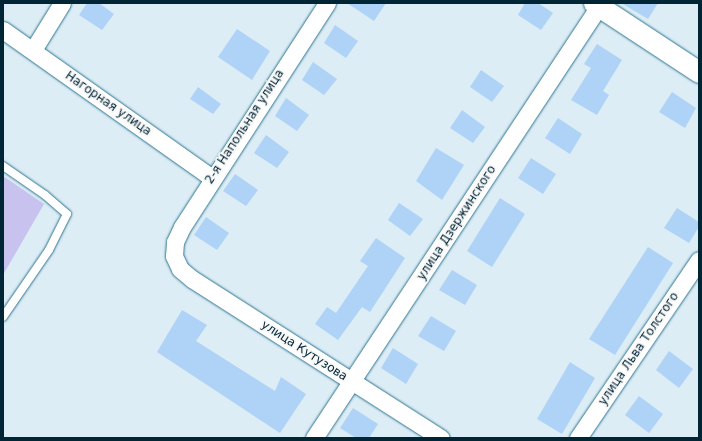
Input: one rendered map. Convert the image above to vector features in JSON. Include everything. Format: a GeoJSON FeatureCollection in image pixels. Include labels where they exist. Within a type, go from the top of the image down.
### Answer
{"type":"FeatureCollection","features":[{"type":"Feature","properties":{"kind":"street"},"geometry":{"type":"LineString","coordinates":[[33,50],[62,3]]}},
{"type":"Feature","properties":{"kind":"street","name":"2-я Напольная улица"},"geometry":{"type":"LineString","coordinates":[[174,256],[174,242],[182,227],[212,178],[327,3]]}},
{"type":"Feature","properties":{"kind":"street"},"geometry":{"type":"LineString","coordinates":[[598,4],[699,72]]}},
{"type":"Feature","properties":{"kind":"street","name":"улица Дзержинского"},"geometry":{"type":"LineString","coordinates":[[314,438],[598,4]]}},
{"type":"Feature","properties":{"kind":"street","name":"Нагорная улица"},"geometry":{"type":"LineString","coordinates":[[3,30],[212,178]]}},
{"type":"Feature","properties":{"kind":"street","name":"улица Кутузова"},"geometry":{"type":"LineString","coordinates":[[174,256],[180,269],[192,279],[441,438]]}},
{"type":"Feature","properties":{"kind":"street","name":"улица Льва Толстого"},"geometry":{"type":"LineString","coordinates":[[578,438],[699,260]]}},
{"type":"Feature","properties":{"kind":"lane"},"geometry":{"type":"LineString","coordinates":[[3,166],[45,195],[66,214],[49,250],[3,317]]}},
{"type":"Feature","properties":{"kind":"shaded area"},"geometry":{"type":"Polygon","coordinates":[[[3,176],[44,204],[3,275],[3,176]]]}},
{"type":"Feature","properties":{"kind":"building"},"geometry":{"type":"Polygon","coordinates":[[[87,3],[99,3],[114,14],[102,30],[79,15],[87,3]]]}},
{"type":"Feature","properties":{"kind":"building"},"geometry":{"type":"Polygon","coordinates":[[[347,3],[386,3],[374,21],[347,3]]]}},
{"type":"Feature","properties":{"kind":"building"},"geometry":{"type":"Polygon","coordinates":[[[525,3],[538,3],[553,13],[541,30],[518,15],[525,3]]]}},
{"type":"Feature","properties":{"kind":"building"},"geometry":{"type":"Polygon","coordinates":[[[621,3],[658,3],[648,19],[621,3]]]}},
{"type":"Feature","properties":{"kind":"building"},"geometry":{"type":"Polygon","coordinates":[[[335,25],[358,41],[346,58],[324,43],[335,25]]]}},
{"type":"Feature","properties":{"kind":"building"},"geometry":{"type":"Polygon","coordinates":[[[237,29],[270,51],[252,80],[218,57],[237,29]]]}},
{"type":"Feature","properties":{"kind":"building"},"geometry":{"type":"Polygon","coordinates":[[[597,44],[622,60],[603,91],[609,95],[597,115],[571,100],[591,68],[584,64],[597,44]]]}},
{"type":"Feature","properties":{"kind":"building"},"geometry":{"type":"Polygon","coordinates":[[[313,62],[337,79],[324,95],[302,80],[313,62]]]}},
{"type":"Feature","properties":{"kind":"building"},"geometry":{"type":"Polygon","coordinates":[[[481,70],[504,86],[492,102],[470,87],[481,70]]]}},
{"type":"Feature","properties":{"kind":"building"},"geometry":{"type":"Polygon","coordinates":[[[198,87],[221,104],[213,114],[190,99],[198,87]]]}},
{"type":"Feature","properties":{"kind":"building"},"geometry":{"type":"Polygon","coordinates":[[[672,92],[696,108],[685,128],[659,112],[672,92]]]}},
{"type":"Feature","properties":{"kind":"building"},"geometry":{"type":"Polygon","coordinates":[[[286,98],[309,115],[297,131],[275,116],[286,98]]]}},
{"type":"Feature","properties":{"kind":"building"},"geometry":{"type":"Polygon","coordinates":[[[462,110],[485,127],[473,143],[450,128],[462,110]]]}},
{"type":"Feature","properties":{"kind":"building"},"geometry":{"type":"Polygon","coordinates":[[[558,118],[582,134],[570,154],[545,138],[558,118]]]}},
{"type":"Feature","properties":{"kind":"building"},"geometry":{"type":"Polygon","coordinates":[[[266,135],[289,152],[277,168],[254,153],[266,135]]]}},
{"type":"Feature","properties":{"kind":"building"},"geometry":{"type":"Polygon","coordinates":[[[436,148],[464,165],[442,200],[416,181],[436,148]]]}},
{"type":"Feature","properties":{"kind":"building"},"geometry":{"type":"Polygon","coordinates":[[[531,158],[556,174],[543,194],[518,178],[531,158]]]}},
{"type":"Feature","properties":{"kind":"building"},"geometry":{"type":"Polygon","coordinates":[[[235,174],[258,190],[246,206],[223,191],[235,174]]]}},
{"type":"Feature","properties":{"kind":"building"},"geometry":{"type":"Polygon","coordinates":[[[500,198],[525,214],[492,267],[467,251],[500,198]]]}},
{"type":"Feature","properties":{"kind":"building"},"geometry":{"type":"Polygon","coordinates":[[[399,203],[423,219],[410,236],[388,220],[399,203]]]}},
{"type":"Feature","properties":{"kind":"building"},"geometry":{"type":"Polygon","coordinates":[[[677,208],[699,222],[699,227],[689,243],[664,228],[677,208]]]}},
{"type":"Feature","properties":{"kind":"building"},"geometry":{"type":"Polygon","coordinates":[[[206,217],[229,233],[217,250],[194,235],[206,217]]]}},
{"type":"Feature","properties":{"kind":"building"},"geometry":{"type":"Polygon","coordinates":[[[376,238],[405,258],[370,312],[362,307],[338,340],[315,324],[327,307],[336,313],[368,266],[360,261],[376,238]]]}},
{"type":"Feature","properties":{"kind":"building"},"geometry":{"type":"Polygon","coordinates":[[[648,247],[673,263],[615,355],[589,339],[648,247]]]}},
{"type":"Feature","properties":{"kind":"building"},"geometry":{"type":"Polygon","coordinates":[[[452,270],[477,285],[465,305],[439,290],[452,270]]]}},
{"type":"Feature","properties":{"kind":"building"},"geometry":{"type":"Polygon","coordinates":[[[182,310],[207,325],[196,341],[275,391],[281,377],[306,394],[280,433],[157,352],[182,310]]]}},
{"type":"Feature","properties":{"kind":"building"},"geometry":{"type":"Polygon","coordinates":[[[431,316],[456,331],[444,351],[418,336],[431,316]]]}},
{"type":"Feature","properties":{"kind":"building"},"geometry":{"type":"Polygon","coordinates":[[[393,348],[418,364],[406,384],[381,368],[393,348]]]}},
{"type":"Feature","properties":{"kind":"building"},"geometry":{"type":"Polygon","coordinates":[[[669,351],[693,369],[679,388],[656,370],[669,351]]]}},
{"type":"Feature","properties":{"kind":"building"},"geometry":{"type":"Polygon","coordinates":[[[570,362],[595,378],[562,434],[537,419],[570,362]]]}},
{"type":"Feature","properties":{"kind":"building"},"geometry":{"type":"Polygon","coordinates":[[[639,396],[663,414],[649,433],[625,415],[639,396]]]}},
{"type":"Feature","properties":{"kind":"building"},"geometry":{"type":"Polygon","coordinates":[[[353,408],[378,424],[369,438],[356,438],[340,428],[353,408]]]}}]}
